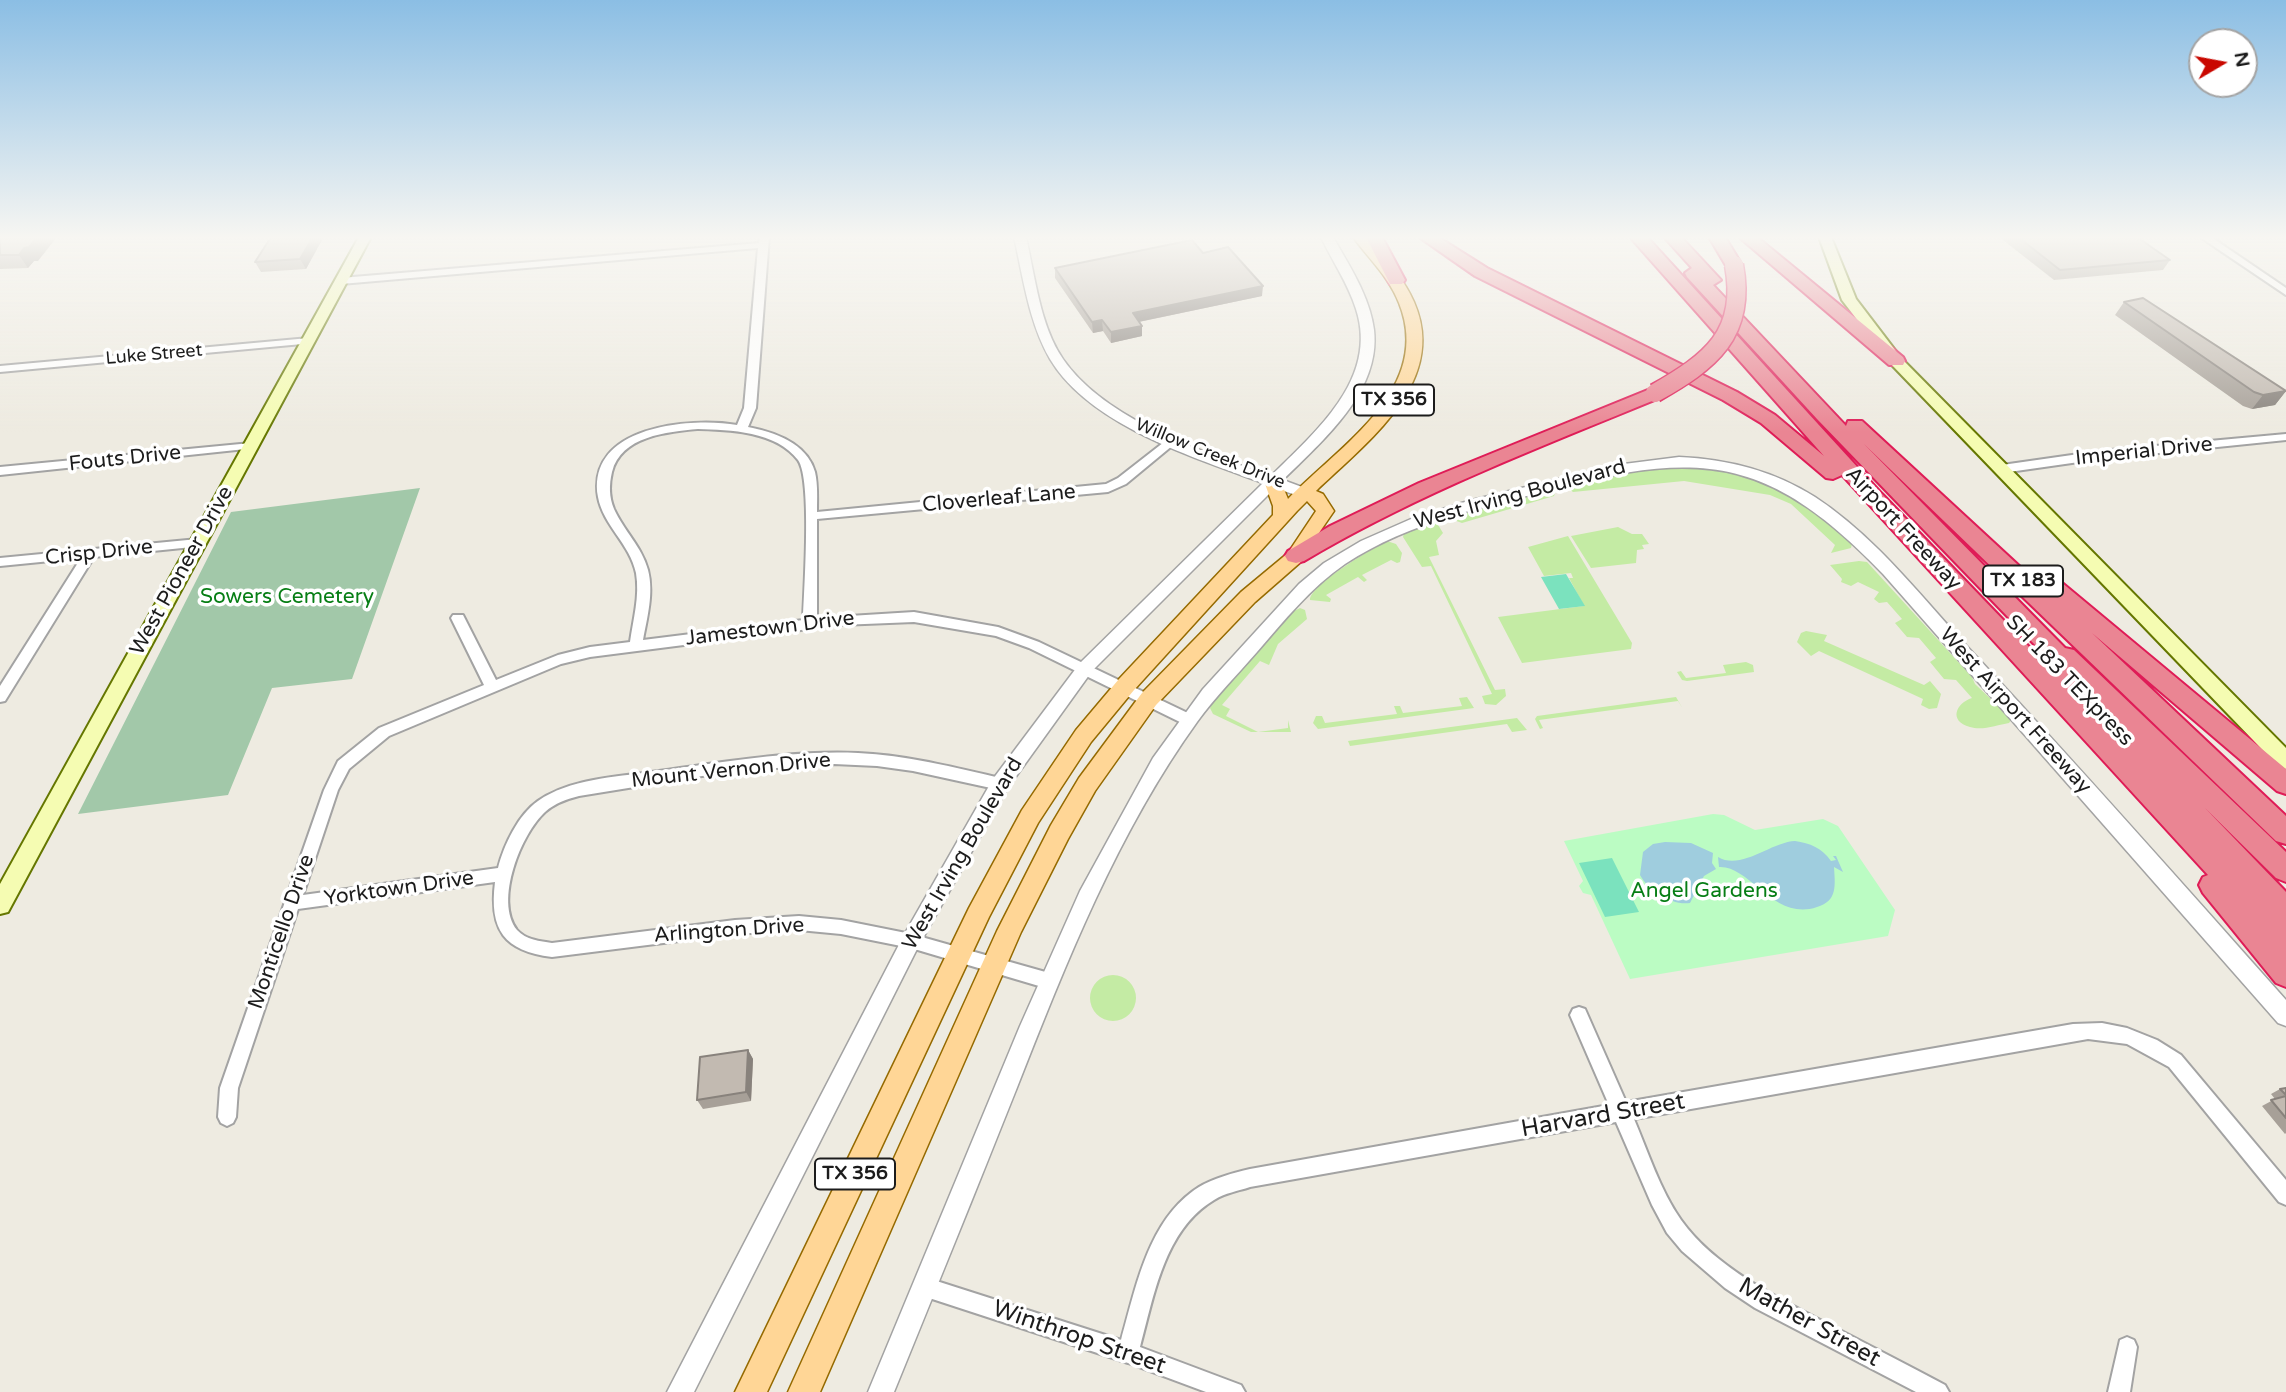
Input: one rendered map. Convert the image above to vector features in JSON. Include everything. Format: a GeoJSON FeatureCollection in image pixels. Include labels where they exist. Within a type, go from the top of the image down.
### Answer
{"type":"FeatureCollection","features":[{"type":"Feature","properties":{"kind":"highway"},"geometry":{"type":"LineString","coordinates":[[1542,302],[1695,377],[1768,419],[1806,449],[1892,533],[1959,589]]}},
{"type":"Feature","properties":{"kind":"highway","name":"Airport Freeway"},"geometry":{"type":"LineString","coordinates":[[1698,302],[2286,942]]}},
{"type":"Feature","properties":{"kind":"highway","name":"SH 183 TEXpress"},"geometry":{"type":"LineString","coordinates":[[1711,302],[1849,452],[2089,701],[2286,911]]}},
{"type":"Feature","properties":{"kind":"highway","name":"SH 183 TEXpress"},"geometry":{"type":"LineString","coordinates":[[1720,302],[1824,415],[2020,616],[2286,896]]}},
{"type":"Feature","properties":{"kind":"highway","name":"Airport Freeway"},"geometry":{"type":"LineString","coordinates":[[1733,302],[1860,430],[2286,833]]}},
{"type":"Feature","properties":{"kind":"highway"},"geometry":{"type":"LineString","coordinates":[[1296,556],[1347,524],[1391,503],[1655,393],[1682,379],[1708,358],[1723,341],[1733,323],[1739,302]]}},
{"type":"Feature","properties":{"kind":"highway"},"geometry":{"type":"LineString","coordinates":[[1825,302],[1896,361]]}},
{"type":"Feature","properties":{"kind":"highway"},"geometry":{"type":"LineString","coordinates":[[1860,430],[1922,475],[2286,784]]}},
{"type":"Feature","properties":{"kind":"highway"},"geometry":{"type":"LineString","coordinates":[[2020,616],[2093,680],[2286,870]]}},
{"type":"Feature","properties":{"kind":"highway"},"geometry":{"type":"LineString","coordinates":[[2120,759],[2159,820],[2286,974]]}},
{"type":"Feature","properties":{"kind":"main road","name":"West Pioneer Drive"},"geometry":{"type":"LineString","coordinates":[[0,905],[330,302]]}},
{"type":"Feature","properties":{"kind":"main road","name":"West Irving Boulevard"},"geometry":{"type":"LineString","coordinates":[[751,1392],[997,876],[1033,811],[1069,755],[1122,688],[1305,492],[1382,417],[1406,379],[1414,359],[1415,339],[1408,302]]}},
{"type":"Feature","properties":{"kind":"main road"},"geometry":{"type":"LineString","coordinates":[[1851,302],[1896,361],[2286,761]]}},
{"type":"Feature","properties":{"kind":"main road"},"geometry":{"type":"LineString","coordinates":[[1273,481],[1282,506],[1282,518]]}},
{"type":"Feature","properties":{"kind":"main road"},"geometry":{"type":"LineString","coordinates":[[1296,556],[1298,546],[1321,521],[1325,511],[1317,498],[1305,492]]}},
{"type":"Feature","properties":{"kind":"main road","name":"TX 356"},"geometry":{"type":"LineString","coordinates":[[804,1392],[994,965],[1032,886],[1076,805],[1148,700],[1240,604],[1272,573],[1296,556]]}},
{"type":"Feature","properties":{"kind":"street"},"geometry":{"type":"LineString","coordinates":[[742,427],[750,408],[759,302]]}},
{"type":"Feature","properties":{"kind":"street","name":"Willow Creek Drive"},"geometry":{"type":"LineString","coordinates":[[1038,302],[1044,326],[1062,366],[1073,381],[1100,404],[1137,426],[1305,492]]}},
{"type":"Feature","properties":{"kind":"street","name":"West Irving Boulevard"},"geometry":{"type":"LineString","coordinates":[[680,1392],[911,941],[1000,784],[1086,667],[1332,423],[1358,386],[1367,353],[1368,335],[1364,312],[1359,302]]}},
{"type":"Feature","properties":{"kind":"street","name":"Luke Street"},"geometry":{"type":"LineString","coordinates":[[0,369],[309,341]]}},
{"type":"Feature","properties":{"kind":"street"},"geometry":{"type":"LineString","coordinates":[[636,645],[643,582],[634,545],[610,516],[605,504],[604,482],[609,461],[629,442],[657,431],[714,426],[742,427],[777,438],[803,458],[811,474],[810,623]]}},
{"type":"Feature","properties":{"kind":"street","name":"Imperial Drive"},"geometry":{"type":"LineString","coordinates":[[2001,469],[2100,455],[2286,437]]}},
{"type":"Feature","properties":{"kind":"street","name":"Cloverleaf Lane"},"geometry":{"type":"LineString","coordinates":[[811,516],[1108,488],[1122,481],[1172,441]]}},
{"type":"Feature","properties":{"kind":"street","name":"Fouts Drive"},"geometry":{"type":"LineString","coordinates":[[0,471],[251,446]]}},
{"type":"Feature","properties":{"kind":"street","name":"West Irving Boulevard"},"geometry":{"type":"LineString","coordinates":[[881,1392],[1049,981],[1114,837],[1189,720],[1295,597],[1342,559],[1396,529],[1473,504],[1638,464],[1664,460],[1705,462]]}},
{"type":"Feature","properties":{"kind":"street","name":"West Airport Freeway"},"geometry":{"type":"LineString","coordinates":[[1705,462],[1755,473],[1778,483],[1830,514],[1850,532],[2048,746],[2286,1016]]}},
{"type":"Feature","properties":{"kind":"street","name":"Crisp Drive"},"geometry":{"type":"LineString","coordinates":[[0,562],[198,543]]}},
{"type":"Feature","properties":{"kind":"street"},"geometry":{"type":"LineString","coordinates":[[0,697],[90,554]]}},
{"type":"Feature","properties":{"kind":"street","name":"Jamestown Drive"},"geometry":{"type":"LineString","coordinates":[[354,753],[384,732],[569,657],[636,645],[883,616],[936,620],[998,632],[1086,667],[1122,688],[1189,720]]}},
{"type":"Feature","properties":{"kind":"street"},"geometry":{"type":"LineString","coordinates":[[458,618],[492,686]]}},
{"type":"Feature","properties":{"kind":"street","name":"Monticello Drive"},"geometry":{"type":"LineString","coordinates":[[228,1117],[229,1088],[331,790],[343,765],[354,753]]}},
{"type":"Feature","properties":{"kind":"street","name":"Mount Vernon Drive"},"geometry":{"type":"LineString","coordinates":[[506,874],[513,842],[530,818],[551,799],[587,788],[693,771],[821,758],[881,761],[952,772],[1000,784]]}},
{"type":"Feature","properties":{"kind":"street","name":"Arlington Drive"},"geometry":{"type":"LineString","coordinates":[[506,874],[502,917],[514,938],[533,947],[552,950],[783,923],[841,927],[911,941],[1049,981]]}},
{"type":"Feature","properties":{"kind":"street","name":"Yorktown Drive"},"geometry":{"type":"LineString","coordinates":[[292,903],[506,874]]}},
{"type":"Feature","properties":{"kind":"street","name":"Mather Street"},"geometry":{"type":"LineString","coordinates":[[1579,1015],[1659,1198],[1674,1226],[1689,1244],[1732,1281],[1762,1301],[1938,1392]]}},
{"type":"Feature","properties":{"kind":"street","name":"Harvard Street"},"geometry":{"type":"LineString","coordinates":[[1128,1353],[1155,1262],[1167,1235],[1177,1220],[1200,1198],[1215,1189],[1250,1178],[2095,1029],[2135,1037],[2175,1061],[2286,1195]]}},
{"type":"Feature","properties":{"kind":"street","name":"Winthrop Street"},"geometry":{"type":"LineString","coordinates":[[924,1287],[1128,1353],[1234,1392]]}},
{"type":"Feature","properties":{"kind":"street"},"geometry":{"type":"LineString","coordinates":[[2119,1392],[2127,1347]]}},
{"type":"Feature","properties":{"kind":"green space"},"geometry":{"type":"Polygon","coordinates":[[[1693,463],[1762,478],[1811,505],[1852,544],[1851,548],[1831,553],[1835,545],[1791,504],[1770,495],[1684,481],[1573,492],[1566,486],[1639,466],[1693,463]]]}},
{"type":"Feature","properties":{"kind":"green space","name":"Sowers Cemetery"},"geometry":{"type":"Polygon","coordinates":[[[420,488],[352,679],[272,688],[228,795],[78,814],[231,512],[420,488]]]}},
{"type":"Feature","properties":{"kind":"green space"},"geometry":{"type":"Polygon","coordinates":[[[1548,490],[1555,493],[1554,496],[1462,523],[1451,519],[1452,516],[1548,490]]]}},
{"type":"Feature","properties":{"kind":"green space"},"geometry":{"type":"Polygon","coordinates":[[[1433,522],[1437,523],[1443,533],[1436,541],[1439,555],[1429,557],[1495,690],[1505,689],[1506,696],[1496,705],[1485,704],[1482,696],[1492,694],[1431,566],[1422,567],[1403,537],[1404,533],[1433,522]]]}},
{"type":"Feature","properties":{"kind":"green space"},"geometry":{"type":"Polygon","coordinates":[[[1618,527],[1632,534],[1642,534],[1649,544],[1642,545],[1644,549],[1637,550],[1636,563],[1591,568],[1571,536],[1618,527]]]}},
{"type":"Feature","properties":{"kind":"green space"},"geometry":{"type":"Polygon","coordinates":[[[1568,536],[1632,643],[1631,649],[1522,663],[1498,617],[1584,606],[1569,578],[1573,578],[1571,573],[1544,576],[1528,547],[1568,536]]]}},
{"type":"Feature","properties":{"kind":"green space"},"geometry":{"type":"Polygon","coordinates":[[[1387,541],[1396,544],[1402,553],[1400,562],[1391,560],[1362,575],[1367,580],[1364,582],[1358,577],[1326,595],[1331,599],[1330,602],[1310,600],[1313,593],[1330,577],[1387,541]]]}},
{"type":"Feature","properties":{"kind":"green space"},"geometry":{"type":"Polygon","coordinates":[[[1867,562],[1972,677],[1975,684],[2012,719],[2009,723],[1979,728],[1959,721],[1959,708],[1972,698],[1956,680],[1944,679],[1930,662],[1936,658],[1919,638],[1907,637],[1895,623],[1902,619],[1887,602],[1879,603],[1874,599],[1879,592],[1858,582],[1851,586],[1841,582],[1842,579],[1830,565],[1867,562]]]}},
{"type":"Feature","properties":{"kind":"green space"},"geometry":{"type":"Polygon","coordinates":[[[1566,574],[1585,606],[1559,609],[1541,577],[1566,574]]]}},
{"type":"Feature","properties":{"kind":"green space"},"geometry":{"type":"Polygon","coordinates":[[[1300,608],[1305,610],[1307,619],[1278,644],[1269,665],[1260,661],[1222,705],[1230,709],[1226,716],[1258,732],[1251,732],[1213,714],[1210,708],[1294,611],[1300,608]]]}},
{"type":"Feature","properties":{"kind":"green space"},"geometry":{"type":"Polygon","coordinates":[[[1806,631],[1827,635],[1824,641],[1924,685],[1930,681],[1941,694],[1937,708],[1929,709],[1921,705],[1923,699],[1819,651],[1811,656],[1797,642],[1801,633],[1806,631]]]}},
{"type":"Feature","properties":{"kind":"green space"},"geometry":{"type":"Polygon","coordinates":[[[1746,662],[1753,665],[1754,672],[1687,681],[1682,680],[1677,672],[1681,671],[1686,678],[1726,673],[1723,665],[1746,662]]]}},
{"type":"Feature","properties":{"kind":"green space"},"geometry":{"type":"Polygon","coordinates":[[[1467,697],[1474,708],[1318,729],[1313,723],[1316,716],[1322,716],[1325,723],[1397,714],[1394,706],[1400,706],[1403,713],[1462,706],[1459,698],[1467,697]]]}},
{"type":"Feature","properties":{"kind":"green space"},"geometry":{"type":"Polygon","coordinates":[[[1676,697],[1683,709],[1678,701],[1539,720],[1543,728],[1540,729],[1535,719],[1537,716],[1676,697]]]}},
{"type":"Feature","properties":{"kind":"green space"},"geometry":{"type":"Polygon","coordinates":[[[1517,718],[1527,730],[1512,732],[1507,724],[1350,746],[1348,741],[1517,718]]]}},
{"type":"Feature","properties":{"kind":"green space"},"geometry":{"type":"Polygon","coordinates":[[[1288,720],[1291,732],[1258,732],[1288,728],[1288,720]]]}},
{"type":"Feature","properties":{"kind":"green space","name":"Angel Gardens"},"geometry":{"type":"Polygon","coordinates":[[[1713,814],[1724,815],[1755,830],[1823,819],[1838,826],[1895,910],[1888,936],[1630,979],[1591,895],[1583,893],[1579,886],[1583,881],[1564,841],[1713,814]]]}},
{"type":"Feature","properties":{"kind":"green space"},"geometry":{"type":"Polygon","coordinates":[[[1612,858],[1639,912],[1605,917],[1579,863],[1612,858]]]}},
{"type":"Feature","properties":{"kind":"green space"},"geometry":{"type":"Polygon","coordinates":[[[1113,975],[1129,982],[1136,998],[1129,1014],[1113,1021],[1097,1014],[1090,998],[1097,982],[1113,975]]]}},
{"type":"Feature","properties":{"kind":"water"},"geometry":{"type":"Polygon","coordinates":[[[1795,841],[1815,847],[1831,861],[1836,860],[1833,856],[1836,856],[1843,872],[1834,867],[1835,886],[1832,896],[1829,901],[1817,907],[1802,910],[1788,907],[1741,875],[1719,867],[1718,857],[1736,861],[1795,841]]]}},
{"type":"Feature","properties":{"kind":"water"},"geometry":{"type":"Polygon","coordinates":[[[1691,843],[1713,853],[1712,863],[1716,869],[1704,876],[1690,903],[1676,902],[1661,896],[1640,875],[1643,852],[1653,844],[1691,843]]]}},
{"type":"Feature","properties":{"kind":"building"},"geometry":{"type":"Polygon","coordinates":[[[1078,302],[1186,302],[1133,313],[1142,326],[1111,332],[1102,320],[1092,322],[1078,302]]]}},
{"type":"Feature","properties":{"kind":"building"},"geometry":{"type":"Polygon","coordinates":[[[2124,302],[2149,302],[2286,391],[2263,395],[2254,392],[2124,302]]]}},
{"type":"Feature","properties":{"kind":"building"},"geometry":{"type":"Polygon","coordinates":[[[748,1050],[746,1092],[697,1100],[700,1057],[748,1050]]]}},
{"type":"Feature","properties":{"kind":"building"},"geometry":{"type":"Polygon","coordinates":[[[2286,1096],[2286,1118],[2271,1100],[2286,1096]]]}}]}
